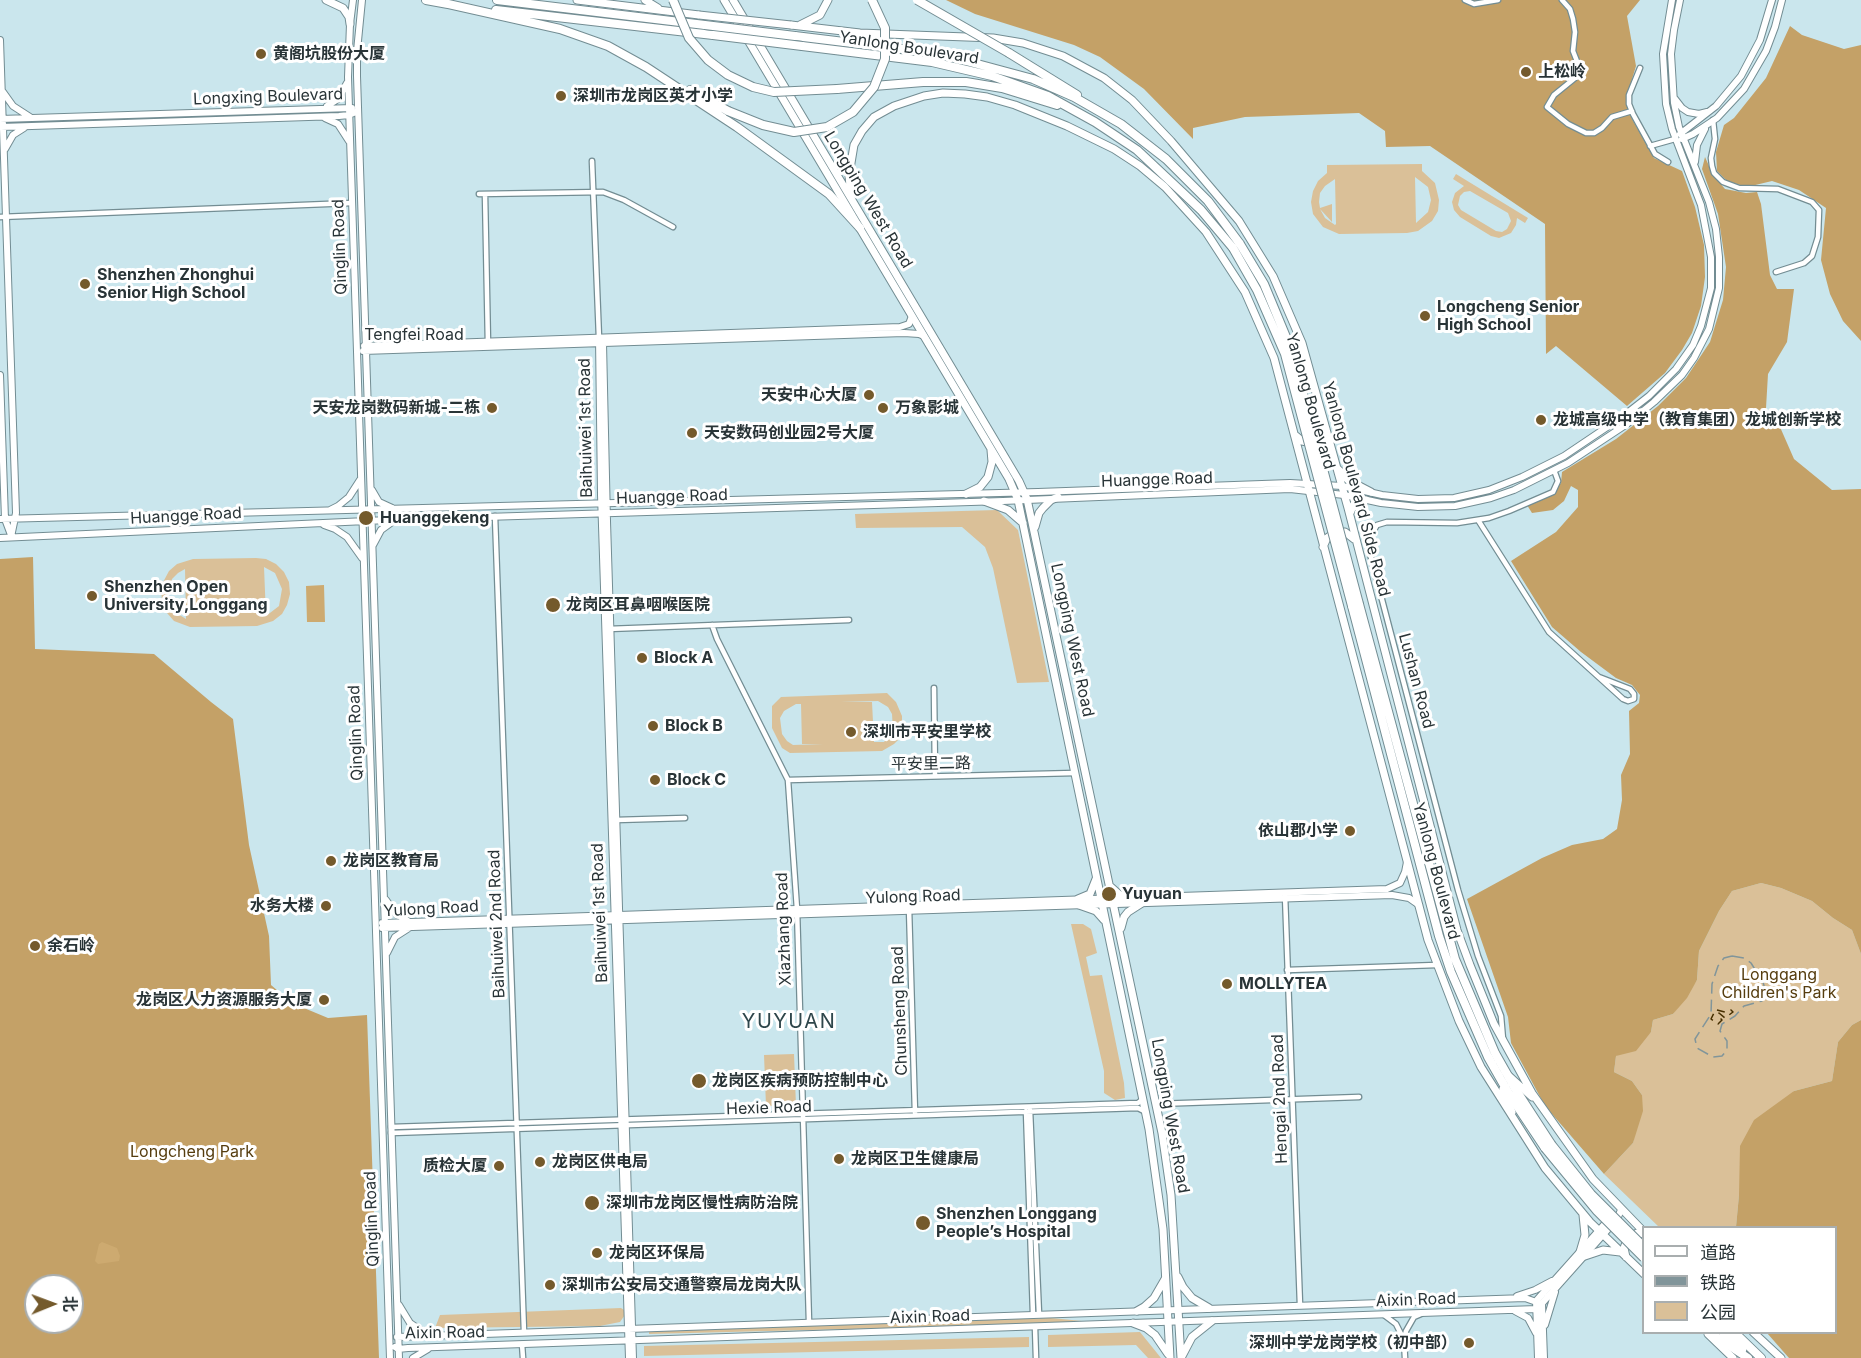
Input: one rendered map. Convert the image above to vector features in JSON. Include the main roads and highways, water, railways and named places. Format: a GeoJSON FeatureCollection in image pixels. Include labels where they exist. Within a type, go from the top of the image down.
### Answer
{"type":"FeatureCollection","features":[{"type":"Feature","properties":{"kind":"highway","name":"Yanlong Boulevard"},"geometry":{"type":"LineString","coordinates":[[426,0],[908,59],[973,71],[1030,88],[1074,109],[1116,135],[1158,168],[1237,246]]}},
{"type":"Feature","properties":{"kind":"highway","name":"Yanlong Boulevard"},"geometry":{"type":"LineString","coordinates":[[497,0],[910,50],[975,62],[1033,79],[1097,110],[1143,140],[1187,178],[1208,201],[1237,246],[1285,354],[1356,604],[1439,936],[1464,1003],[1502,1073],[1548,1146],[1598,1211],[1642,1256]]}},
{"type":"Feature","properties":{"kind":"highway"},"geometry":{"type":"LineString","coordinates":[[673,0],[689,38],[708,60],[728,75],[753,87],[774,92],[923,82],[966,82],[1002,88],[1074,109]]}},
{"type":"Feature","properties":{"kind":"highway"},"geometry":{"type":"LineString","coordinates":[[684,90],[763,125],[794,132],[827,127],[853,112],[874,87],[885,59],[885,28],[872,0]]}},
{"type":"Feature","properties":{"kind":"highway"},"geometry":{"type":"LineString","coordinates":[[917,0],[1009,52],[1069,89],[1097,110]]}},
{"type":"Feature","properties":{"kind":"highway"},"geometry":{"type":"LineString","coordinates":[[444,3],[572,32],[608,46],[684,90],[815,183],[840,205],[860,228]]}},
{"type":"Feature","properties":{"kind":"highway","name":"Yanlong Boulevard"},"geometry":{"type":"LineString","coordinates":[[1548,1146],[1642,1245]]}},
{"type":"Feature","properties":{"kind":"highway"},"geometry":{"type":"LineString","coordinates":[[1710,1334],[1749,1358]]}},
{"type":"Feature","properties":{"kind":"highway"},"geometry":{"type":"LineString","coordinates":[[1725,1334],[1749,1358]]}},
{"type":"Feature","properties":{"kind":"highway"},"geometry":{"type":"LineString","coordinates":[[1736,1334],[1761,1358]]}},
{"type":"Feature","properties":{"kind":"highway"},"geometry":{"type":"LineString","coordinates":[[1744,1334],[1761,1358]]}},
{"type":"Feature","properties":{"kind":"main road"},"geometry":{"type":"LineString","coordinates":[[326,0],[343,8],[349,17],[350,24]]}},
{"type":"Feature","properties":{"kind":"main road","name":"Qinglin Road"},"geometry":{"type":"LineString","coordinates":[[353,0],[348,77],[349,115],[390,1358]]}},
{"type":"Feature","properties":{"kind":"main road","name":"Qinglin Road"},"geometry":{"type":"LineString","coordinates":[[362,0],[357,51],[358,111],[399,1358]]}},
{"type":"Feature","properties":{"kind":"main road","name":"Yanlong Boulevard Side Road"},"geometry":{"type":"LineString","coordinates":[[577,0],[860,33],[978,37],[1023,43],[1050,51],[1079,64],[1119,89],[1159,128],[1225,203],[1262,257],[1285,300],[1298,333],[1342,486],[1457,930],[1476,982],[1503,1042],[1540,1105],[1595,1182],[1642,1231]]}},
{"type":"Feature","properties":{"kind":"main road"},"geometry":{"type":"LineString","coordinates":[[645,0],[666,11]]}},
{"type":"Feature","properties":{"kind":"main road","name":"Longping West Road"},"geometry":{"type":"LineString","coordinates":[[724,0],[1017,496],[1146,1112],[1160,1193],[1169,1358]]}},
{"type":"Feature","properties":{"kind":"main road","name":"Longping West Road"},"geometry":{"type":"LineString","coordinates":[[733,0],[1026,496],[1156,1104],[1171,1195],[1181,1358]]}},
{"type":"Feature","properties":{"kind":"main road"},"geometry":{"type":"LineString","coordinates":[[794,26],[816,19],[824,10],[828,0]]}},
{"type":"Feature","properties":{"kind":"main road","name":"Huangge Road"},"geometry":{"type":"LineString","coordinates":[[2,519],[966,494],[1058,497],[1342,486],[1406,498],[1442,499],[1477,493],[1511,482],[1548,464],[1593,438],[1635,407],[1676,369],[1693,345],[1701,327],[1709,297],[1712,267],[1708,231],[1701,205],[1675,139],[1666,104],[1663,66],[1666,29],[1672,0]]}},
{"type":"Feature","properties":{"kind":"main road","name":"Huangge Road"},"geometry":{"type":"LineString","coordinates":[[1026,496],[1290,483],[1366,500],[1412,507],[1461,505],[1503,494],[1554,470],[1612,434],[1654,402],[1682,375],[1705,339],[1717,299],[1720,267],[1713,216],[1683,136],[1672,91],[1672,42],[1680,0]]}},
{"type":"Feature","properties":{"kind":"main road"},"geometry":{"type":"LineString","coordinates":[[1683,136],[1731,89],[1749,62],[1763,32],[1772,0]]}},
{"type":"Feature","properties":{"kind":"main road"},"geometry":{"type":"LineString","coordinates":[[1697,171],[1695,155],[1703,131],[1739,95],[1758,67],[1773,35],[1782,0]]}},
{"type":"Feature","properties":{"kind":"main road"},"geometry":{"type":"LineString","coordinates":[[0,40],[1,127],[4,152],[3,217],[16,519],[11,537]]}},
{"type":"Feature","properties":{"kind":"main road"},"geometry":{"type":"LineString","coordinates":[[318,108],[339,99],[348,77]]}},
{"type":"Feature","properties":{"kind":"main road"},"geometry":{"type":"LineString","coordinates":[[2,86],[5,97],[13,106],[24,114],[37,118]]}},
{"type":"Feature","properties":{"kind":"main road"},"geometry":{"type":"LineString","coordinates":[[1672,91],[1677,102],[1685,110],[1696,114],[1711,111]]}},
{"type":"Feature","properties":{"kind":"main road"},"geometry":{"type":"LineString","coordinates":[[851,198],[850,164],[854,145],[874,117],[903,102],[924,96],[953,93],[987,97],[1052,120],[1100,141],[1127,157],[1165,187],[1194,217],[1220,251],[1245,292],[1266,337],[1280,377],[1323,547],[1437,965],[1474,1054],[1516,1125],[1545,1168],[1583,1213],[1642,1272]]}},
{"type":"Feature","properties":{"kind":"main road","name":"Longxing Boulevard"},"geometry":{"type":"LineString","coordinates":[[1,119],[349,107],[358,111]]}},
{"type":"Feature","properties":{"kind":"main road"},"geometry":{"type":"LineString","coordinates":[[309,108],[310,117]]}},
{"type":"Feature","properties":{"kind":"main road","name":"Longxing Boulevard"},"geometry":{"type":"LineString","coordinates":[[1,127],[310,117],[349,115],[358,111]]}},
{"type":"Feature","properties":{"kind":"main road"},"geometry":{"type":"LineString","coordinates":[[318,116],[338,124],[348,136],[350,145]]}},
{"type":"Feature","properties":{"kind":"main road"},"geometry":{"type":"LineString","coordinates":[[1675,139],[1712,122]]}},
{"type":"Feature","properties":{"kind":"main road"},"geometry":{"type":"LineString","coordinates":[[4,152],[13,135],[29,126]]}},
{"type":"Feature","properties":{"kind":"main road","name":"Tengfei Road"},"geometry":{"type":"LineString","coordinates":[[600,342],[900,327],[909,324],[912,316]]}},
{"type":"Feature","properties":{"kind":"main road","name":"Tengfei Road"},"geometry":{"type":"LineString","coordinates":[[357,349],[914,333],[924,336]]}},
{"type":"Feature","properties":{"kind":"main road","name":"Baihuiwei 1st Road"},"geometry":{"type":"LineString","coordinates":[[600,342],[631,1358]]}},
{"type":"Feature","properties":{"kind":"main road"},"geometry":{"type":"LineString","coordinates":[[0,375],[2,519],[11,537]]}},
{"type":"Feature","properties":{"kind":"main road"},"geometry":{"type":"LineString","coordinates":[[1294,434],[1302,441],[1312,443],[1322,438],[1326,428]]}},
{"type":"Feature","properties":{"kind":"main road"},"geometry":{"type":"LineString","coordinates":[[966,494],[980,487],[988,477],[992,462],[990,448]]}},
{"type":"Feature","properties":{"kind":"main road"},"geometry":{"type":"LineString","coordinates":[[1336,467],[1348,480],[1371,492]]}},
{"type":"Feature","properties":{"kind":"main road"},"geometry":{"type":"LineString","coordinates":[[325,511],[338,506],[350,497],[361,473]]}},
{"type":"Feature","properties":{"kind":"main road"},"geometry":{"type":"LineString","coordinates":[[370,482],[374,496],[379,502],[384,506],[398,509]]}},
{"type":"Feature","properties":{"kind":"main road","name":"Huangge Road"},"geometry":{"type":"LineString","coordinates":[[0,538],[495,516],[984,501],[1017,496]]}},
{"type":"Feature","properties":{"kind":"main road"},"geometry":{"type":"LineString","coordinates":[[1034,529],[1043,508],[1058,497]]}},
{"type":"Feature","properties":{"kind":"main road"},"geometry":{"type":"LineString","coordinates":[[1349,515],[1354,504],[1366,500]]}},
{"type":"Feature","properties":{"kind":"main road"},"geometry":{"type":"LineString","coordinates":[[984,501],[1008,510],[1025,526]]}},
{"type":"Feature","properties":{"kind":"main road"},"geometry":{"type":"LineString","coordinates":[[372,551],[381,530],[399,520]]}},
{"type":"Feature","properties":{"kind":"main road"},"geometry":{"type":"LineString","coordinates":[[318,523],[335,529],[347,537],[364,561]]}},
{"type":"Feature","properties":{"kind":"main road"},"geometry":{"type":"LineString","coordinates":[[1323,547],[1327,538],[1335,532],[1345,532],[1356,541]]}},
{"type":"Feature","properties":{"kind":"main road"},"geometry":{"type":"LineString","coordinates":[[1036,581],[1045,579]]}},
{"type":"Feature","properties":{"kind":"main road"},"geometry":{"type":"LineString","coordinates":[[365,604],[374,603]]}},
{"type":"Feature","properties":{"kind":"main road"},"geometry":{"type":"LineString","coordinates":[[1070,748],[1080,746]]}},
{"type":"Feature","properties":{"kind":"main road"},"geometry":{"type":"LineString","coordinates":[[373,846],[382,846]]}},
{"type":"Feature","properties":{"kind":"main road","name":"Yulong Road"},"geometry":{"type":"LineString","coordinates":[[1113,901],[1142,903],[1391,888],[1403,878],[1407,860]]}},
{"type":"Feature","properties":{"kind":"main road"},"geometry":{"type":"LineString","coordinates":[[1096,873],[1093,890],[1079,902],[1096,911],[1107,926]]}},
{"type":"Feature","properties":{"kind":"main road"},"geometry":{"type":"LineString","coordinates":[[1110,885],[1120,894],[1132,898]]}},
{"type":"Feature","properties":{"kind":"main road"},"geometry":{"type":"LineString","coordinates":[[383,894],[390,909],[412,924],[391,942],[386,960]]}},
{"type":"Feature","properties":{"kind":"main road","name":"Yulong Road"},"geometry":{"type":"LineString","coordinates":[[376,926],[1102,902],[1132,898],[1398,895],[1409,898],[1419,905]]}},
{"type":"Feature","properties":{"kind":"main road"},"geometry":{"type":"LineString","coordinates":[[1121,937],[1124,917],[1142,903]]}},
{"type":"Feature","properties":{"kind":"main road"},"geometry":{"type":"LineString","coordinates":[[1502,1073],[1540,1105]]}},
{"type":"Feature","properties":{"kind":"main road"},"geometry":{"type":"LineString","coordinates":[[1502,1073],[1516,1125]]}},
{"type":"Feature","properties":{"kind":"main road"},"geometry":{"type":"LineString","coordinates":[[1574,1202],[1583,1205],[1592,1202],[1596,1194],[1595,1182]]}},
{"type":"Feature","properties":{"kind":"main road"},"geometry":{"type":"LineString","coordinates":[[1538,1305],[1558,1286],[1613,1215],[1621,1210]]}},
{"type":"Feature","properties":{"kind":"main road"},"geometry":{"type":"LineString","coordinates":[[1582,1254],[1585,1235],[1583,1213]]}},
{"type":"Feature","properties":{"kind":"main road"},"geometry":{"type":"LineString","coordinates":[[1623,1255],[1627,1240],[1637,1233],[1642,1233]]}},
{"type":"Feature","properties":{"kind":"main road"},"geometry":{"type":"LineString","coordinates":[[1504,1298],[1535,1290],[1559,1275],[1582,1254],[1603,1250],[1623,1255]]}},
{"type":"Feature","properties":{"kind":"main road"},"geometry":{"type":"LineString","coordinates":[[1176,1269],[1179,1280],[1187,1293],[1206,1308]]}},
{"type":"Feature","properties":{"kind":"main road"},"geometry":{"type":"LineString","coordinates":[[1137,1311],[1155,1298],[1164,1283],[1166,1273]]}},
{"type":"Feature","properties":{"kind":"main road"},"geometry":{"type":"LineString","coordinates":[[1538,1358],[1538,1305],[1559,1275]]}},
{"type":"Feature","properties":{"kind":"main road"},"geometry":{"type":"LineString","coordinates":[[1543,1344],[1546,1318],[1558,1286]]}},
{"type":"Feature","properties":{"kind":"main road"},"geometry":{"type":"LineString","coordinates":[[397,1296],[400,1308],[410,1323],[429,1335]]}},
{"type":"Feature","properties":{"kind":"main road","name":"Aixin Road"},"geometry":{"type":"LineString","coordinates":[[1504,1298],[1525,1298],[1538,1305],[1512,1310],[432,1348],[398,1349],[390,1343],[398,1336],[1504,1298]]}},
{"type":"Feature","properties":{"kind":"main road"},"geometry":{"type":"LineString","coordinates":[[1538,1305],[1544,1358]]}},
{"type":"Feature","properties":{"kind":"main road"},"geometry":{"type":"LineString","coordinates":[[1203,1321],[1197,1315],[1198,1311],[1206,1308]]}},
{"type":"Feature","properties":{"kind":"main road"},"geometry":{"type":"LineString","coordinates":[[1512,1310],[1528,1318],[1538,1337]]}},
{"type":"Feature","properties":{"kind":"main road"},"geometry":{"type":"LineString","coordinates":[[1181,1358],[1192,1337],[1212,1321]]}},
{"type":"Feature","properties":{"kind":"main road"},"geometry":{"type":"LineString","coordinates":[[1133,1323],[1146,1328],[1155,1335],[1165,1347],[1169,1358]]}},
{"type":"Feature","properties":{"kind":"main road"},"geometry":{"type":"LineString","coordinates":[[1709,1334],[1734,1358]]}},
{"type":"Feature","properties":{"kind":"main road"},"geometry":{"type":"LineString","coordinates":[[1755,1334],[1780,1358]]}},
{"type":"Feature","properties":{"kind":"main road"},"geometry":{"type":"LineString","coordinates":[[413,1358],[432,1348]]}},
{"type":"Feature","properties":{"kind":"railway"},"geometry":{"type":"LineString","coordinates":[[1732,956],[1744,958],[1751,963],[1763,982],[1766,993],[1762,1001],[1744,1006],[1735,1016],[1722,1024],[1720,1031],[1727,1041],[1727,1050],[1722,1056],[1713,1057],[1697,1048],[1695,1039],[1711,1014],[1712,984],[1718,966],[1724,958],[1732,956]]}},
{"type":"Feature","properties":{"kind":"place","name":"黄阁坑股份大厦"},"geometry":{"type":"Point","coordinates":[261,54]}},
{"type":"Feature","properties":{"kind":"place","name":"上松岭"},"geometry":{"type":"Point","coordinates":[1526,72]}},
{"type":"Feature","properties":{"kind":"place","name":"深圳市龙岗区英才小学"},"geometry":{"type":"Point","coordinates":[561,96]}},
{"type":"Feature","properties":{"kind":"place","name":"Shenzhen Zhonghui Senior High School"},"geometry":{"type":"Point","coordinates":[85,284]}},
{"type":"Feature","properties":{"kind":"place","name":"Longcheng Senior High School"},"geometry":{"type":"Point","coordinates":[1425,316]}},
{"type":"Feature","properties":{"kind":"place","name":"天安中心大厦"},"geometry":{"type":"Point","coordinates":[869,395]}},
{"type":"Feature","properties":{"kind":"place","name":"天安龙岗数码新城-二栋"},"geometry":{"type":"Point","coordinates":[492,408]}},
{"type":"Feature","properties":{"kind":"place","name":"万象影城"},"geometry":{"type":"Point","coordinates":[883,408]}},
{"type":"Feature","properties":{"kind":"place","name":"龙城高级中学（教育集团）龙城创新学校"},"geometry":{"type":"Point","coordinates":[1541,420]}},
{"type":"Feature","properties":{"kind":"place","name":"天安数码创业园2号大厦"},"geometry":{"type":"Point","coordinates":[692,433]}},
{"type":"Feature","properties":{"kind":"place","name":"Huanggekeng"},"geometry":{"type":"Point","coordinates":[366,518]}},
{"type":"Feature","properties":{"kind":"place","name":"Shenzhen Open University,Longgang"},"geometry":{"type":"Point","coordinates":[92,596]}},
{"type":"Feature","properties":{"kind":"place","name":"龙岗区耳鼻咽喉医院"},"geometry":{"type":"Point","coordinates":[553,605]}},
{"type":"Feature","properties":{"kind":"place","name":"Block A"},"geometry":{"type":"Point","coordinates":[642,658]}},
{"type":"Feature","properties":{"kind":"place","name":"Block B"},"geometry":{"type":"Point","coordinates":[653,726]}},
{"type":"Feature","properties":{"kind":"place","name":"深圳市平安里学校"},"geometry":{"type":"Point","coordinates":[851,732]}},
{"type":"Feature","properties":{"kind":"place","name":"Block C"},"geometry":{"type":"Point","coordinates":[655,780]}},
{"type":"Feature","properties":{"kind":"place","name":"依山郡小学"},"geometry":{"type":"Point","coordinates":[1350,831]}},
{"type":"Feature","properties":{"kind":"place","name":"龙岗区教育局"},"geometry":{"type":"Point","coordinates":[331,861]}},
{"type":"Feature","properties":{"kind":"place","name":"Yuyuan"},"geometry":{"type":"Point","coordinates":[1109,894]}},
{"type":"Feature","properties":{"kind":"place","name":"水务大楼"},"geometry":{"type":"Point","coordinates":[326,906]}},
{"type":"Feature","properties":{"kind":"place","name":"余石岭"},"geometry":{"type":"Point","coordinates":[35,946]}},
{"type":"Feature","properties":{"kind":"place","name":"MOLLYTEA"},"geometry":{"type":"Point","coordinates":[1227,984]}},
{"type":"Feature","properties":{"kind":"place","name":"龙岗区人力资源服务大厦"},"geometry":{"type":"Point","coordinates":[324,1000]}},
{"type":"Feature","properties":{"kind":"place","name":"龙岗区疾病预防控制中心"},"geometry":{"type":"Point","coordinates":[699,1081]}},
{"type":"Feature","properties":{"kind":"place","name":"龙岗区卫生健康局"},"geometry":{"type":"Point","coordinates":[839,1159]}},
{"type":"Feature","properties":{"kind":"place","name":"龙岗区供电局"},"geometry":{"type":"Point","coordinates":[540,1162]}},
{"type":"Feature","properties":{"kind":"place","name":"质检大厦"},"geometry":{"type":"Point","coordinates":[499,1166]}},
{"type":"Feature","properties":{"kind":"place","name":"深圳市龙岗区慢性病防治院"},"geometry":{"type":"Point","coordinates":[592,1203]}},
{"type":"Feature","properties":{"kind":"place","name":"Shenzhen Longgang People’s Hospital"},"geometry":{"type":"Point","coordinates":[923,1223]}},
{"type":"Feature","properties":{"kind":"place","name":"龙岗区环保局"},"geometry":{"type":"Point","coordinates":[597,1253]}},
{"type":"Feature","properties":{"kind":"place","name":"深圳市公安局交通警察局龙岗大队"},"geometry":{"type":"Point","coordinates":[550,1285]}},
{"type":"Feature","properties":{"kind":"place","name":"深圳中学龙岗学校（初中部）"},"geometry":{"type":"Point","coordinates":[1469,1343]}},
{"type":"Feature","properties":{"kind":"district","name":"YUYUAN"},"geometry":{"type":"Point","coordinates":[789,1022]}},
{"type":"Feature","properties":{"kind":"park label","name":"Longgang Children's Park"},"geometry":{"type":"Point","coordinates":[1779,984]}},
{"type":"Feature","properties":{"kind":"park label","name":"Longcheng Park"},"geometry":{"type":"Point","coordinates":[192,1152]}}]}
